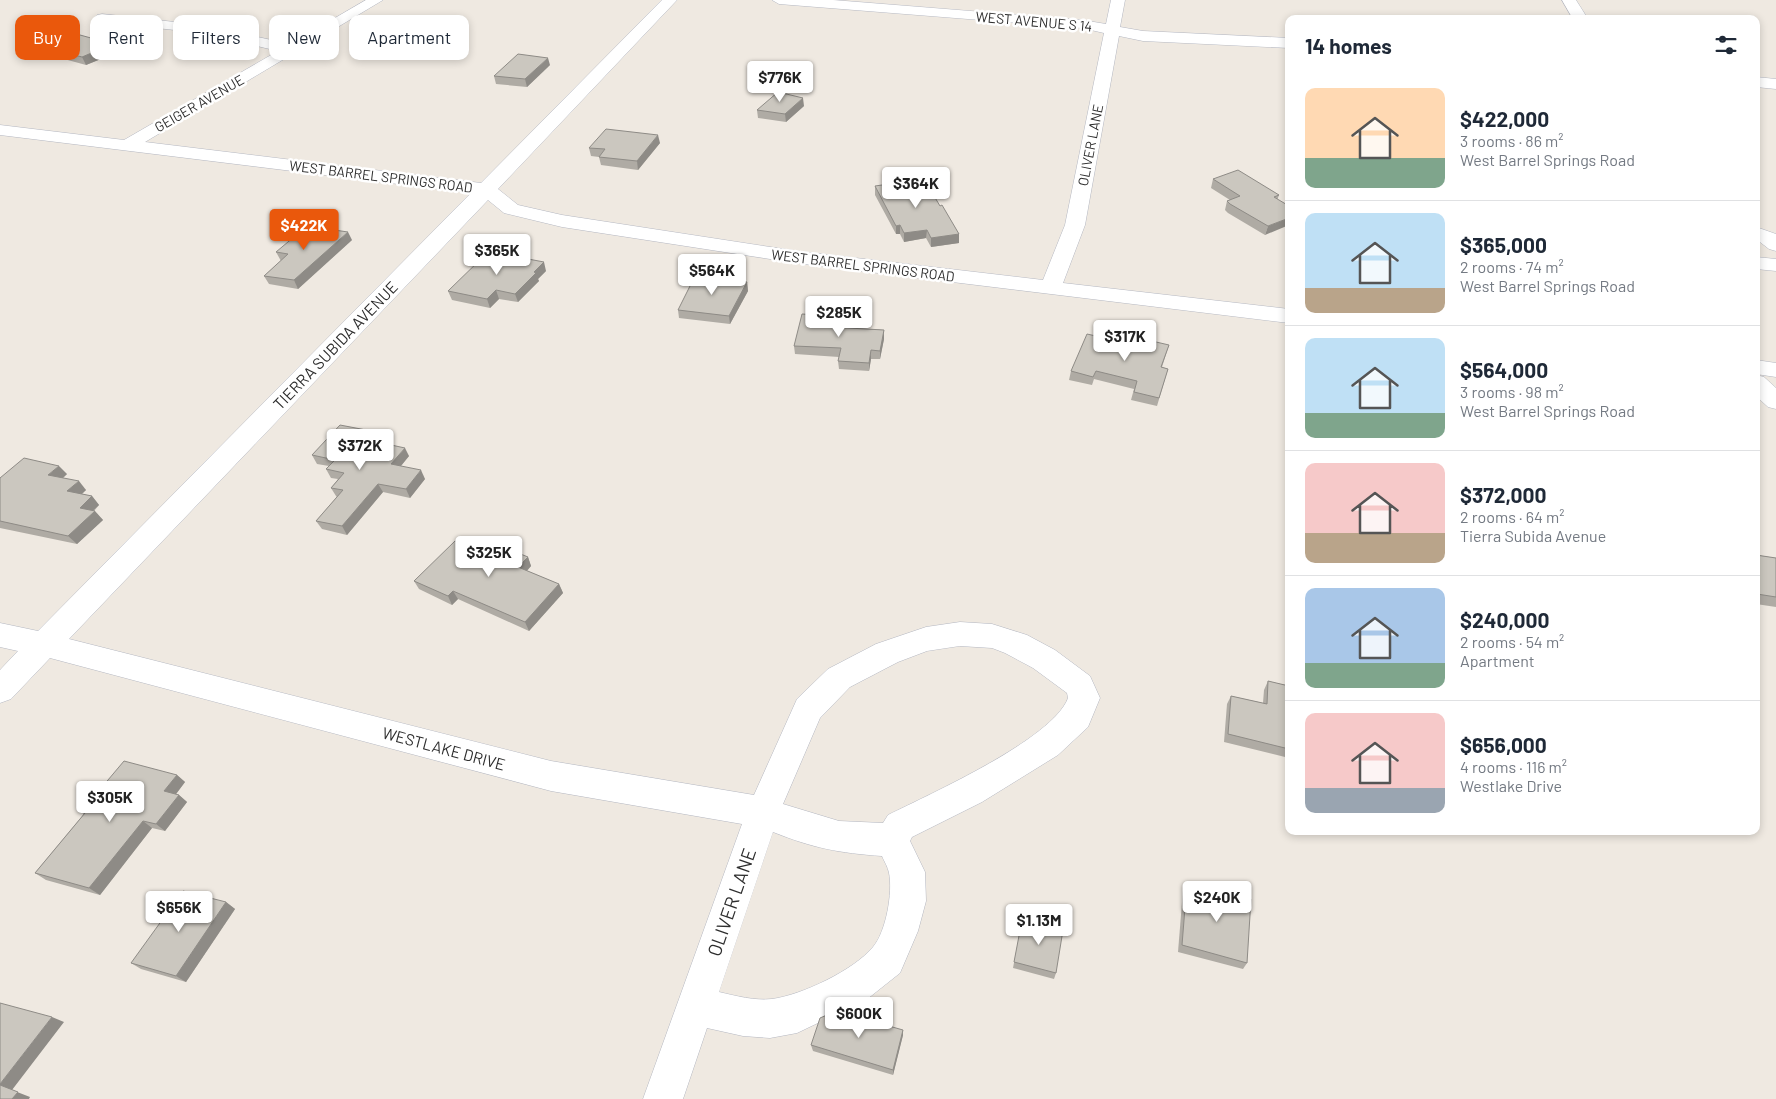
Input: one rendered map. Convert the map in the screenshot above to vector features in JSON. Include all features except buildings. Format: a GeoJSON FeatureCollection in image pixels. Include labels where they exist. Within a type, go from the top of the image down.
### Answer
{"type":"FeatureCollection","features":[{"type":"Feature","properties":{"kind":"street","name":"GEIGER AVENUE"},"geometry":{"type":"LineString","coordinates":[[339,21],[376,0]]}},
{"type":"Feature","properties":{"kind":"street","name":"TIERRA SUBIDA AVENUE"},"geometry":{"type":"LineString","coordinates":[[0,690],[670,0]]}},
{"type":"Feature","properties":{"kind":"street","name":"WEST AVENUE S 14"},"geometry":{"type":"LineString","coordinates":[[779,0],[1082,24],[1143,36],[1285,43]]}},
{"type":"Feature","properties":{"kind":"street","name":"OLIVER LANE"},"geometry":{"type":"LineString","coordinates":[[1052,287],[1075,225],[1118,0]]}},
{"type":"Feature","properties":{"kind":"street"},"geometry":{"type":"LineString","coordinates":[[1569,0],[1578,15]]}},
{"type":"Feature","properties":{"kind":"street"},"geometry":{"type":"LineString","coordinates":[[163,24],[202,28],[269,44]]}},
{"type":"Feature","properties":{"kind":"street","name":"GEIGER AVENUE"},"geometry":{"type":"LineString","coordinates":[[126,146],[272,60]]}},
{"type":"Feature","properties":{"kind":"street"},"geometry":{"type":"LineString","coordinates":[[1760,82],[1776,84]]}},
{"type":"Feature","properties":{"kind":"street","name":"WEST BARREL SPRINGS ROAD"},"geometry":{"type":"LineString","coordinates":[[3,132],[486,189],[511,209],[562,221],[796,257],[1285,316]]}},
{"type":"Feature","properties":{"kind":"street"},"geometry":{"type":"LineString","coordinates":[[1760,234],[1767,236],[1776,245]]}},
{"type":"Feature","properties":{"kind":"street"},"geometry":{"type":"LineString","coordinates":[[1760,263],[1776,265]]}},
{"type":"Feature","properties":{"kind":"street"},"geometry":{"type":"LineString","coordinates":[[1760,368],[1776,370]]}},
{"type":"Feature","properties":{"kind":"street"},"geometry":{"type":"LineString","coordinates":[[1760,386],[1776,401]]}},
{"type":"Feature","properties":{"kind":"street","name":"OLIVER LANE"},"geometry":{"type":"LineString","coordinates":[[663,1099],[763,812],[808,709],[838,678],[887,653],[926,639],[960,634],[992,636],[1016,644],[1044,659],[1080,685],[1084,698],[1077,717],[1046,745],[970,790],[900,826],[892,840]]}},
{"type":"Feature","properties":{"kind":"street","name":"WESTLAKE DRIVE"},"geometry":{"type":"LineString","coordinates":[[0,635],[45,644],[551,776],[763,812],[798,826],[839,837],[892,840]]}},
{"type":"Feature","properties":{"kind":"street"},"geometry":{"type":"LineString","coordinates":[[695,1006],[770,1019],[797,1014],[853,987],[887,960],[900,931],[908,901],[907,872],[892,840]]}}]}
